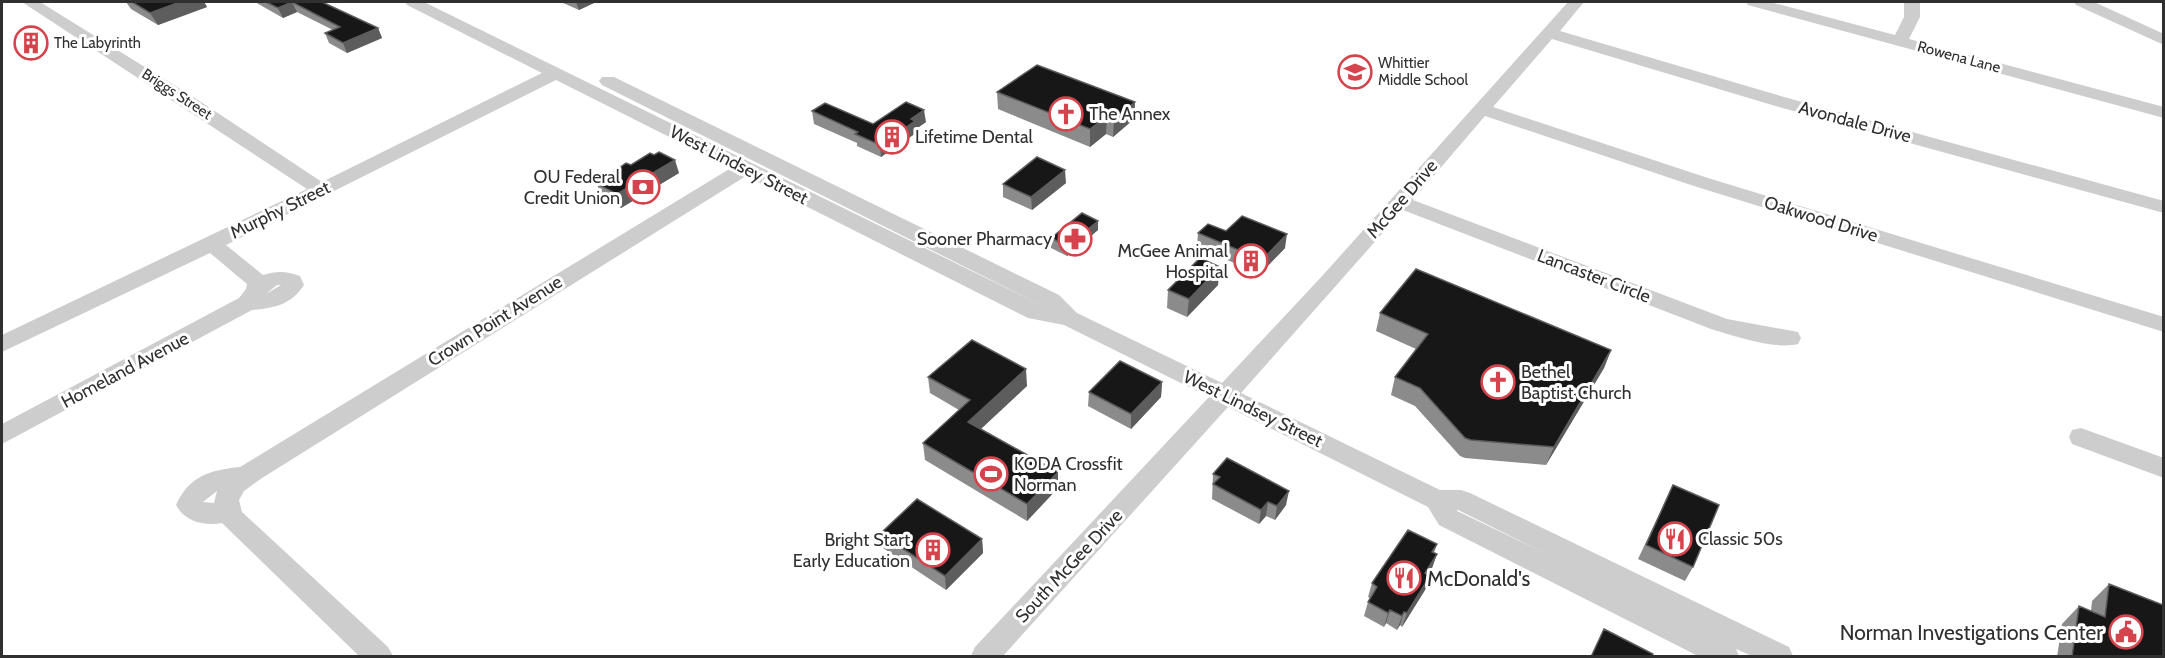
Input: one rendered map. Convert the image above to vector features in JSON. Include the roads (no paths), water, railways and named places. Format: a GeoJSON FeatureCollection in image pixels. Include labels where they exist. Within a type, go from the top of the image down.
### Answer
{"type":"FeatureCollection","features":[{"type":"Feature","properties":{"kind":"street","name":"Briggs Street"},"geometry":{"type":"LineString","coordinates":[[30,2],[192,104],[322,190]]}},
{"type":"Feature","properties":{"kind":"street","name":"West Lindsey Street"},"geometry":{"type":"LineString","coordinates":[[413,2],[530,60],[567,73],[886,228],[1052,300],[1069,318],[1437,500],[1461,500],[1779,657]]}},
{"type":"Feature","properties":{"kind":"street","name":"West Lindsey Street"},"geometry":{"type":"LineString","coordinates":[[444,2],[547,51],[567,73],[745,168],[843,206]]}},
{"type":"Feature","properties":{"kind":"street","name":"McGee Drive"},"geometry":{"type":"LineString","coordinates":[[1225,395],[1400,202],[1576,2]]}},
{"type":"Feature","properties":{"kind":"street","name":"Rowena Lane"},"geometry":{"type":"LineString","coordinates":[[1754,2],[2163,113]]}},
{"type":"Feature","properties":{"kind":"street"},"geometry":{"type":"LineString","coordinates":[[1900,41],[1913,14],[1915,6],[1912,2]]}},
{"type":"Feature","properties":{"kind":"street"},"geometry":{"type":"LineString","coordinates":[[2082,2],[2163,40]]}},
{"type":"Feature","properties":{"kind":"street","name":"Avondale Drive"},"geometry":{"type":"LineString","coordinates":[[1549,33],[1767,98],[2163,207]]}},
{"type":"Feature","properties":{"kind":"street"},"geometry":{"type":"LineString","coordinates":[[530,60],[547,51]]}},
{"type":"Feature","properties":{"kind":"street","name":"Murphy Street"},"geometry":{"type":"LineString","coordinates":[[2,344],[567,73]]}},
{"type":"Feature","properties":{"kind":"street","name":"Oakwood Drive"},"geometry":{"type":"LineString","coordinates":[[1481,109],[1701,182],[2163,325]]}},
{"type":"Feature","properties":{"kind":"street","name":"Crown Point Avenue"},"geometry":{"type":"LineString","coordinates":[[246,476],[211,483],[196,493],[189,505],[195,511],[207,514],[226,505],[232,487],[246,476],[745,168]]}},
{"type":"Feature","properties":{"kind":"street","name":"Lancaster Circle"},"geometry":{"type":"LineString","coordinates":[[1400,202],[1719,324],[1746,332],[1790,338]]}},
{"type":"Feature","properties":{"kind":"street","name":"Homeland Avenue"},"geometry":{"type":"LineString","coordinates":[[2,435],[253,295],[250,274],[212,244]]}},
{"type":"Feature","properties":{"kind":"street","name":"South McGee Drive"},"geometry":{"type":"LineString","coordinates":[[985,657],[1225,395]]}},
{"type":"Feature","properties":{"kind":"street"},"geometry":{"type":"LineString","coordinates":[[2081,437],[2163,468]]}},
{"type":"Feature","properties":{"kind":"street","name":"West Lindsey Street"},"geometry":{"type":"LineString","coordinates":[[1437,500],[1448,518],[1725,657]]}},
{"type":"Feature","properties":{"kind":"street"},"geometry":{"type":"LineString","coordinates":[[226,505],[375,653]]}},
{"type":"Feature","properties":{"kind":"place","name":"The Labyrinth"},"geometry":{"type":"Point","coordinates":[31,43]}},
{"type":"Feature","properties":{"kind":"place","name":"Whittier Middle School"},"geometry":{"type":"Point","coordinates":[1355,72]}},
{"type":"Feature","properties":{"kind":"place","name":"The Annex"},"geometry":{"type":"Point","coordinates":[1066,114]}},
{"type":"Feature","properties":{"kind":"place","name":"Lifetime Dental"},"geometry":{"type":"Point","coordinates":[892,137]}},
{"type":"Feature","properties":{"kind":"place","name":"OU Federal Credit Union"},"geometry":{"type":"Point","coordinates":[643,187]}},
{"type":"Feature","properties":{"kind":"place","name":"Sooner Pharmacy"},"geometry":{"type":"Point","coordinates":[1075,239]}},
{"type":"Feature","properties":{"kind":"place","name":"McGee Animal Hospital"},"geometry":{"type":"Point","coordinates":[1251,261]}},
{"type":"Feature","properties":{"kind":"place","name":"Bethel Baptist Church"},"geometry":{"type":"Point","coordinates":[1498,382]}},
{"type":"Feature","properties":{"kind":"place","name":"KODA Crossfit Norman"},"geometry":{"type":"Point","coordinates":[991,474]}},
{"type":"Feature","properties":{"kind":"place","name":"Classic 50s"},"geometry":{"type":"Point","coordinates":[1675,539]}},
{"type":"Feature","properties":{"kind":"place","name":"Bright Start Early Education"},"geometry":{"type":"Point","coordinates":[933,550]}},
{"type":"Feature","properties":{"kind":"place","name":"McDonald's"},"geometry":{"type":"Point","coordinates":[1404,578]}},
{"type":"Feature","properties":{"kind":"place","name":"Norman Investigations Center"},"geometry":{"type":"Point","coordinates":[2126,632]}}]}
